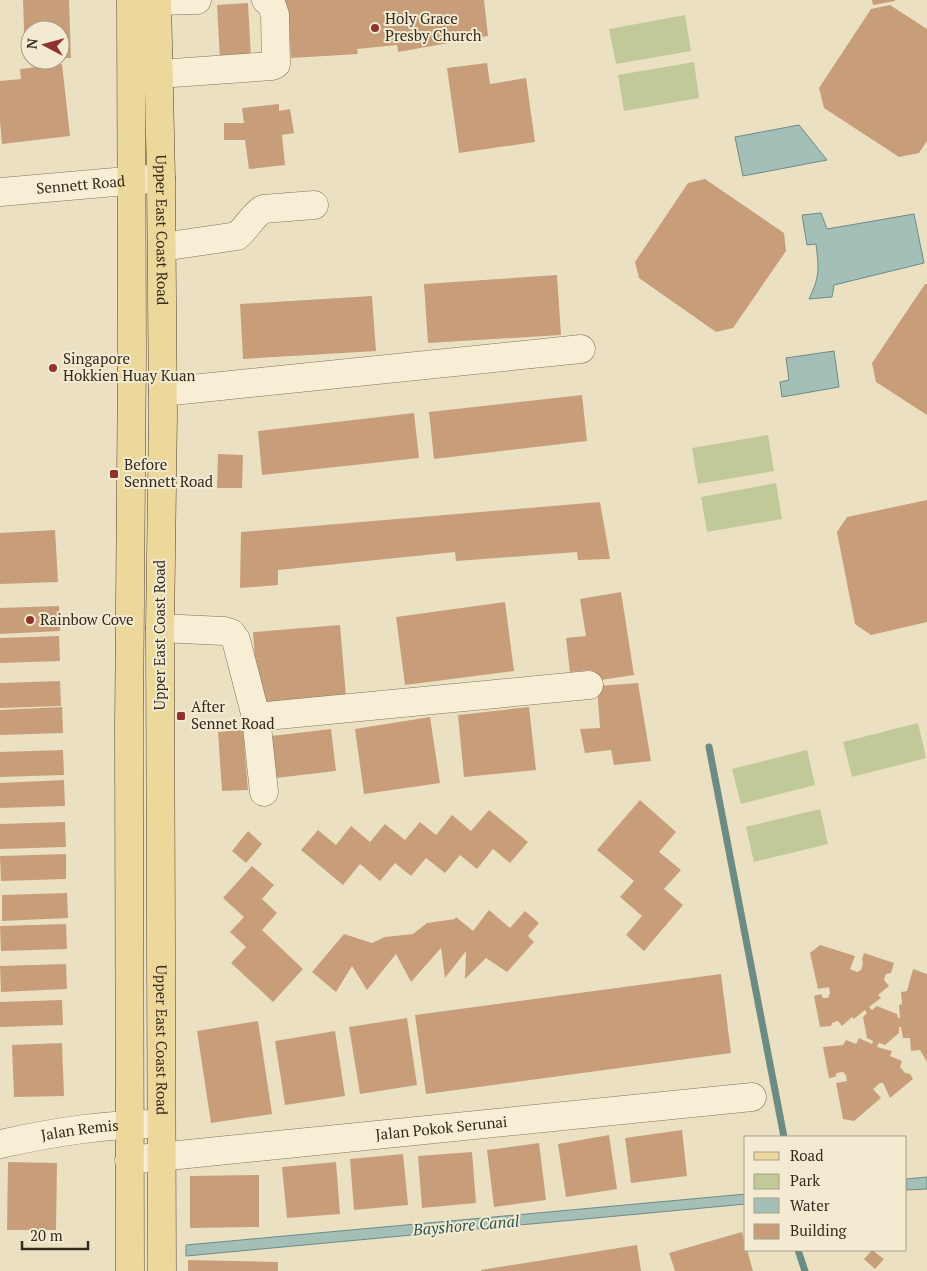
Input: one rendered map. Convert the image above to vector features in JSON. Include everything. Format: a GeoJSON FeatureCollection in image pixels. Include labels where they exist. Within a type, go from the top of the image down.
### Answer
{"type":"FeatureCollection","features":[{"type":"Feature","properties":{"kind":"main road","name":"Upper East Coast Road"},"geometry":{"type":"LineString","coordinates":[[130,1271],[128,726],[132,180],[131,0]]}},
{"type":"Feature","properties":{"kind":"main road","name":"Upper East Coast Road"},"geometry":{"type":"LineString","coordinates":[[157,0],[162,178],[163,392],[160,628],[162,1271]]}},
{"type":"Feature","properties":{"kind":"street"},"geometry":{"type":"LineString","coordinates":[[157,0],[197,0]]}},
{"type":"Feature","properties":{"kind":"street"},"geometry":{"type":"LineString","coordinates":[[159,74],[272,66],[276,64],[275,15],[271,3],[266,0]]}},
{"type":"Feature","properties":{"kind":"street","name":"Sennett Road"},"geometry":{"type":"LineString","coordinates":[[0,192],[162,178]]}},
{"type":"Feature","properties":{"kind":"street"},"geometry":{"type":"LineString","coordinates":[[162,247],[237,236],[244,230],[255,214],[262,209],[314,205]]}},
{"type":"Feature","properties":{"kind":"street"},"geometry":{"type":"LineString","coordinates":[[163,392],[581,349]]}},
{"type":"Feature","properties":{"kind":"street"},"geometry":{"type":"LineString","coordinates":[[160,628],[224,631],[231,633],[236,640],[256,717],[264,792]]}},
{"type":"Feature","properties":{"kind":"street"},"geometry":{"type":"LineString","coordinates":[[256,717],[589,685]]}},
{"type":"Feature","properties":{"kind":"street","name":"Jalan Pokok Serunai"},"geometry":{"type":"LineString","coordinates":[[129,1160],[752,1097]]}},
{"type":"Feature","properties":{"kind":"street","name":"Jalan Remis"},"geometry":{"type":"LineString","coordinates":[[0,1144],[76,1129],[129,1124],[161,1124]]}},
{"type":"Feature","properties":{"kind":"green space"},"geometry":{"type":"Polygon","coordinates":[[[685,15],[691,51],[616,64],[609,29],[685,15]]]}},
{"type":"Feature","properties":{"kind":"green space"},"geometry":{"type":"Polygon","coordinates":[[[694,62],[699,98],[624,111],[618,75],[694,62]]]}},
{"type":"Feature","properties":{"kind":"green space"},"geometry":{"type":"Polygon","coordinates":[[[768,435],[774,471],[698,484],[692,448],[768,435]]]}},
{"type":"Feature","properties":{"kind":"green space"},"geometry":{"type":"Polygon","coordinates":[[[776,483],[782,519],[707,532],[701,497],[776,483]]]}},
{"type":"Feature","properties":{"kind":"green space"},"geometry":{"type":"Polygon","coordinates":[[[918,723],[926,758],[852,777],[843,742],[918,723]]]}},
{"type":"Feature","properties":{"kind":"green space"},"geometry":{"type":"Polygon","coordinates":[[[807,750],[815,785],[741,804],[732,769],[807,750]]]}},
{"type":"Feature","properties":{"kind":"green space"},"geometry":{"type":"Polygon","coordinates":[[[820,809],[828,844],[754,862],[746,827],[820,809]]]}},
{"type":"Feature","properties":{"kind":"water"},"geometry":{"type":"Polygon","coordinates":[[[799,125],[827,160],[743,176],[735,137],[799,125]]]}},
{"type":"Feature","properties":{"kind":"water"},"geometry":{"type":"Polygon","coordinates":[[[821,213],[827,229],[914,214],[924,263],[834,285],[832,297],[809,299],[817,278],[818,260],[816,244],[807,245],[802,215],[821,213]]]}},
{"type":"Feature","properties":{"kind":"water"},"geometry":{"type":"Polygon","coordinates":[[[834,351],[839,387],[782,397],[780,382],[789,380],[786,358],[834,351]]]}},
{"type":"Feature","properties":{"kind":"water"},"geometry":{"type":"Polygon","coordinates":[[[927,1177],[927,1189],[907,1190],[907,1179],[927,1177]]]}},
{"type":"Feature","properties":{"kind":"water","name":"Bayshore Canal"},"geometry":{"type":"Polygon","coordinates":[[[744,1194],[744,1204],[186,1256],[186,1245],[744,1194]]]}},
{"type":"Feature","properties":{"kind":"building"},"geometry":{"type":"Polygon","coordinates":[[[23,0],[69,0],[70,20],[24,20],[23,0]]]}},
{"type":"Feature","properties":{"kind":"building"},"geometry":{"type":"Polygon","coordinates":[[[278,0],[484,0],[488,36],[398,52],[397,45],[357,49],[358,54],[291,58],[290,42],[282,43],[278,0]]]}},
{"type":"Feature","properties":{"kind":"building"},"geometry":{"type":"Polygon","coordinates":[[[872,0],[895,0],[895,1],[873,5],[872,0]]]}},
{"type":"Feature","properties":{"kind":"building"},"geometry":{"type":"Polygon","coordinates":[[[248,3],[251,58],[220,60],[217,5],[248,3]]]}},
{"type":"Feature","properties":{"kind":"building"},"geometry":{"type":"Polygon","coordinates":[[[890,5],[927,29],[927,141],[919,153],[899,157],[824,108],[819,88],[871,9],[890,5]]]}},
{"type":"Feature","properties":{"kind":"building"},"geometry":{"type":"Polygon","coordinates":[[[487,63],[490,84],[526,78],[535,142],[459,153],[447,68],[487,63]]]}},
{"type":"Feature","properties":{"kind":"building"},"geometry":{"type":"Polygon","coordinates":[[[20,70],[63,70],[70,136],[2,144],[0,81],[21,79],[20,70]]]}},
{"type":"Feature","properties":{"kind":"building"},"geometry":{"type":"Polygon","coordinates":[[[279,104],[279,111],[290,109],[294,133],[282,135],[285,165],[249,169],[245,140],[224,140],[224,123],[244,123],[242,108],[279,104]]]}},
{"type":"Feature","properties":{"kind":"building"},"geometry":{"type":"Polygon","coordinates":[[[705,179],[784,233],[786,251],[733,328],[716,332],[639,278],[635,262],[688,183],[705,179]]]}},
{"type":"Feature","properties":{"kind":"building"},"geometry":{"type":"Polygon","coordinates":[[[557,275],[561,335],[428,343],[424,284],[557,275]]]}},
{"type":"Feature","properties":{"kind":"building"},"geometry":{"type":"Polygon","coordinates":[[[925,284],[927,284],[927,415],[876,382],[872,363],[925,284]]]}},
{"type":"Feature","properties":{"kind":"building"},"geometry":{"type":"Polygon","coordinates":[[[372,296],[376,351],[243,359],[240,304],[372,296]]]}},
{"type":"Feature","properties":{"kind":"building"},"geometry":{"type":"Polygon","coordinates":[[[582,395],[587,441],[434,459],[429,412],[582,395]]]}},
{"type":"Feature","properties":{"kind":"building"},"geometry":{"type":"Polygon","coordinates":[[[414,413],[419,458],[262,475],[258,431],[414,413]]]}},
{"type":"Feature","properties":{"kind":"building"},"geometry":{"type":"Polygon","coordinates":[[[218,454],[243,455],[242,488],[217,488],[218,454]]]}},
{"type":"Feature","properties":{"kind":"building"},"geometry":{"type":"Polygon","coordinates":[[[927,500],[927,622],[871,635],[855,624],[837,532],[847,517],[927,500]]]}},
{"type":"Feature","properties":{"kind":"building"},"geometry":{"type":"Polygon","coordinates":[[[600,502],[610,559],[578,560],[577,552],[456,561],[455,552],[278,570],[278,585],[240,588],[241,532],[600,502]]]}},
{"type":"Feature","properties":{"kind":"building"},"geometry":{"type":"Polygon","coordinates":[[[55,530],[58,582],[0,584],[0,533],[55,530]]]}},
{"type":"Feature","properties":{"kind":"building"},"geometry":{"type":"Polygon","coordinates":[[[621,592],[634,675],[594,681],[592,670],[570,672],[566,638],[586,636],[580,599],[621,592]]]}},
{"type":"Feature","properties":{"kind":"building"},"geometry":{"type":"Polygon","coordinates":[[[505,602],[514,671],[405,685],[396,617],[505,602]]]}},
{"type":"Feature","properties":{"kind":"building","name":"Rainbow Cove"},"geometry":{"type":"Polygon","coordinates":[[[59,606],[60,631],[0,634],[0,608],[59,606]]]}},
{"type":"Feature","properties":{"kind":"building"},"geometry":{"type":"Polygon","coordinates":[[[340,625],[346,696],[258,703],[253,632],[340,625]]]}},
{"type":"Feature","properties":{"kind":"building"},"geometry":{"type":"Polygon","coordinates":[[[59,636],[60,661],[0,663],[0,638],[59,636]]]}},
{"type":"Feature","properties":{"kind":"building"},"geometry":{"type":"Polygon","coordinates":[[[60,681],[61,706],[0,708],[0,683],[60,681]]]}},
{"type":"Feature","properties":{"kind":"building"},"geometry":{"type":"Polygon","coordinates":[[[638,683],[651,761],[614,765],[611,750],[585,753],[580,729],[600,728],[597,686],[638,683]]]}},
{"type":"Feature","properties":{"kind":"building"},"geometry":{"type":"Polygon","coordinates":[[[62,707],[63,733],[0,735],[0,710],[62,707]]]}},
{"type":"Feature","properties":{"kind":"building"},"geometry":{"type":"Polygon","coordinates":[[[529,707],[536,770],[464,777],[458,715],[529,707]]]}},
{"type":"Feature","properties":{"kind":"building"},"geometry":{"type":"Polygon","coordinates":[[[430,717],[440,783],[364,794],[355,729],[430,717]]]}},
{"type":"Feature","properties":{"kind":"building"},"geometry":{"type":"Polygon","coordinates":[[[331,729],[336,771],[267,779],[263,737],[331,729]]]}},
{"type":"Feature","properties":{"kind":"building"},"geometry":{"type":"Polygon","coordinates":[[[243,730],[248,790],[222,791],[218,732],[243,730]]]}},
{"type":"Feature","properties":{"kind":"building"},"geometry":{"type":"Polygon","coordinates":[[[63,750],[64,775],[0,777],[0,752],[63,750]]]}},
{"type":"Feature","properties":{"kind":"building"},"geometry":{"type":"Polygon","coordinates":[[[64,780],[65,806],[0,808],[0,783],[64,780]]]}},
{"type":"Feature","properties":{"kind":"building"},"geometry":{"type":"Polygon","coordinates":[[[640,800],[676,832],[659,852],[681,870],[664,889],[683,905],[644,951],[626,935],[642,916],[620,897],[634,881],[597,850],[640,800]]]}},
{"type":"Feature","properties":{"kind":"building"},"geometry":{"type":"Polygon","coordinates":[[[489,810],[528,842],[510,863],[493,849],[477,869],[460,855],[445,873],[426,858],[411,876],[395,863],[380,881],[360,864],[343,885],[301,850],[318,830],[336,845],[351,826],[370,842],[385,824],[405,840],[420,822],[436,835],[452,815],[471,831],[489,810]]]}},
{"type":"Feature","properties":{"kind":"building"},"geometry":{"type":"Polygon","coordinates":[[[65,822],[66,847],[0,849],[0,824],[65,822]]]}},
{"type":"Feature","properties":{"kind":"building"},"geometry":{"type":"Polygon","coordinates":[[[248,831],[262,844],[246,863],[232,851],[248,831]]]}},
{"type":"Feature","properties":{"kind":"building"},"geometry":{"type":"Polygon","coordinates":[[[66,854],[66,879],[1,881],[0,856],[66,854]]]}},
{"type":"Feature","properties":{"kind":"building"},"geometry":{"type":"Polygon","coordinates":[[[252,866],[274,885],[262,899],[277,913],[262,930],[303,969],[273,1002],[231,963],[246,947],[230,932],[244,917],[223,898],[252,866]]]}},
{"type":"Feature","properties":{"kind":"building"},"geometry":{"type":"Polygon","coordinates":[[[67,893],[68,918],[2,921],[2,895],[67,893]]]}},
{"type":"Feature","properties":{"kind":"building"},"geometry":{"type":"Polygon","coordinates":[[[489,910],[510,928],[525,911],[539,923],[528,936],[534,942],[507,972],[486,958],[465,979],[466,951],[445,978],[441,948],[411,982],[396,954],[367,990],[352,966],[336,992],[312,972],[344,934],[372,943],[385,937],[413,934],[427,923],[455,919],[456,917],[473,931],[489,910]]]}},
{"type":"Feature","properties":{"kind":"building"},"geometry":{"type":"Polygon","coordinates":[[[66,924],[67,949],[1,951],[0,926],[66,924]]]}},
{"type":"Feature","properties":{"kind":"building"},"geometry":{"type":"Polygon","coordinates":[[[820,945],[855,956],[850,969],[857,972],[861,970],[864,953],[894,963],[891,973],[886,974],[884,980],[889,986],[878,995],[881,998],[869,1007],[872,1010],[877,1006],[897,1014],[898,1018],[900,1018],[899,1005],[902,1004],[901,992],[907,991],[913,969],[927,974],[927,1062],[920,1050],[911,1051],[910,1038],[903,1038],[901,1027],[899,1027],[899,1033],[885,1045],[879,1043],[877,1047],[892,1051],[890,1056],[902,1061],[900,1067],[905,1073],[910,1074],[913,1079],[890,1098],[883,1083],[880,1083],[873,1089],[881,1098],[854,1121],[843,1119],[836,1083],[847,1081],[846,1075],[843,1072],[837,1073],[835,1077],[829,1078],[823,1047],[843,1045],[846,1040],[856,1044],[859,1038],[872,1044],[873,1041],[867,1038],[863,1017],[867,1013],[865,1010],[854,1019],[852,1017],[842,1026],[838,1021],[832,1023],[831,1026],[820,1027],[814,996],[821,994],[823,998],[828,998],[830,993],[829,987],[818,989],[810,953],[820,945]]]}},
{"type":"Feature","properties":{"kind":"building"},"geometry":{"type":"Polygon","coordinates":[[[66,964],[67,989],[1,992],[0,966],[66,964]]]}},
{"type":"Feature","properties":{"kind":"building"},"geometry":{"type":"Polygon","coordinates":[[[721,974],[731,1053],[426,1094],[415,1015],[721,974]]]}},
{"type":"Feature","properties":{"kind":"building"},"geometry":{"type":"Polygon","coordinates":[[[62,1000],[63,1025],[0,1027],[0,1002],[62,1000]]]}},
{"type":"Feature","properties":{"kind":"building"},"geometry":{"type":"Polygon","coordinates":[[[407,1018],[417,1085],[360,1094],[349,1027],[407,1018]]]}},
{"type":"Feature","properties":{"kind":"building"},"geometry":{"type":"Polygon","coordinates":[[[258,1021],[272,1114],[211,1123],[197,1031],[258,1021]]]}},
{"type":"Feature","properties":{"kind":"building"},"geometry":{"type":"Polygon","coordinates":[[[335,1031],[345,1096],[285,1105],[275,1041],[335,1031]]]}},
{"type":"Feature","properties":{"kind":"building"},"geometry":{"type":"Polygon","coordinates":[[[62,1043],[64,1096],[14,1097],[12,1045],[62,1043]]]}},
{"type":"Feature","properties":{"kind":"building"},"geometry":{"type":"Polygon","coordinates":[[[682,1130],[687,1176],[631,1183],[625,1138],[682,1130]]]}},
{"type":"Feature","properties":{"kind":"building"},"geometry":{"type":"Polygon","coordinates":[[[609,1135],[617,1189],[566,1197],[558,1144],[609,1135]]]}},
{"type":"Feature","properties":{"kind":"building"},"geometry":{"type":"Polygon","coordinates":[[[539,1143],[546,1200],[494,1207],[487,1150],[539,1143]]]}},
{"type":"Feature","properties":{"kind":"building"},"geometry":{"type":"Polygon","coordinates":[[[472,1152],[476,1203],[422,1208],[418,1156],[472,1152]]]}},
{"type":"Feature","properties":{"kind":"building"},"geometry":{"type":"Polygon","coordinates":[[[403,1154],[408,1205],[354,1210],[350,1159],[403,1154]]]}},
{"type":"Feature","properties":{"kind":"building"},"geometry":{"type":"Polygon","coordinates":[[[8,1162],[57,1163],[56,1230],[7,1230],[8,1162]]]}},
{"type":"Feature","properties":{"kind":"building"},"geometry":{"type":"Polygon","coordinates":[[[336,1162],[340,1214],[287,1218],[282,1167],[336,1162]]]}},
{"type":"Feature","properties":{"kind":"building"},"geometry":{"type":"Polygon","coordinates":[[[259,1175],[259,1227],[190,1228],[190,1176],[259,1175]]]}},
{"type":"Feature","properties":{"kind":"building"},"geometry":{"type":"Polygon","coordinates":[[[742,1232],[744,1251],[747,1251],[753,1271],[675,1271],[669,1253],[742,1232]]]}},
{"type":"Feature","properties":{"kind":"building"},"geometry":{"type":"Polygon","coordinates":[[[637,1245],[641,1271],[481,1271],[481,1270],[637,1245]]]}},
{"type":"Feature","properties":{"kind":"building"},"geometry":{"type":"Polygon","coordinates":[[[873,1251],[884,1259],[875,1269],[864,1259],[873,1251]]]}},
{"type":"Feature","properties":{"kind":"building"},"geometry":{"type":"Polygon","coordinates":[[[188,1260],[278,1262],[278,1271],[188,1271],[188,1260]]]}},
{"type":"Feature","properties":{"kind":"waterway"},"geometry":{"type":"LineString","coordinates":[[709,747],[784,1136]]}},
{"type":"Feature","properties":{"kind":"waterway"},"geometry":{"type":"LineString","coordinates":[[798,1251],[805,1271]]}},
{"type":"Feature","properties":{"kind":"place","name":"Holy Grace Presby Church"},"geometry":{"type":"Point","coordinates":[375,28]}},
{"type":"Feature","properties":{"kind":"place","name":"Singapore Hokkien Huay Kuan"},"geometry":{"type":"Point","coordinates":[53,368]}},
{"type":"Feature","properties":{"kind":"place","name":"Before Sennett Road"},"geometry":{"type":"Point","coordinates":[114,474]}},
{"type":"Feature","properties":{"kind":"place","name":"Rainbow Cove"},"geometry":{"type":"Point","coordinates":[30,620]}},
{"type":"Feature","properties":{"kind":"place","name":"After Sennet Road"},"geometry":{"type":"Point","coordinates":[181,716]}}]}
